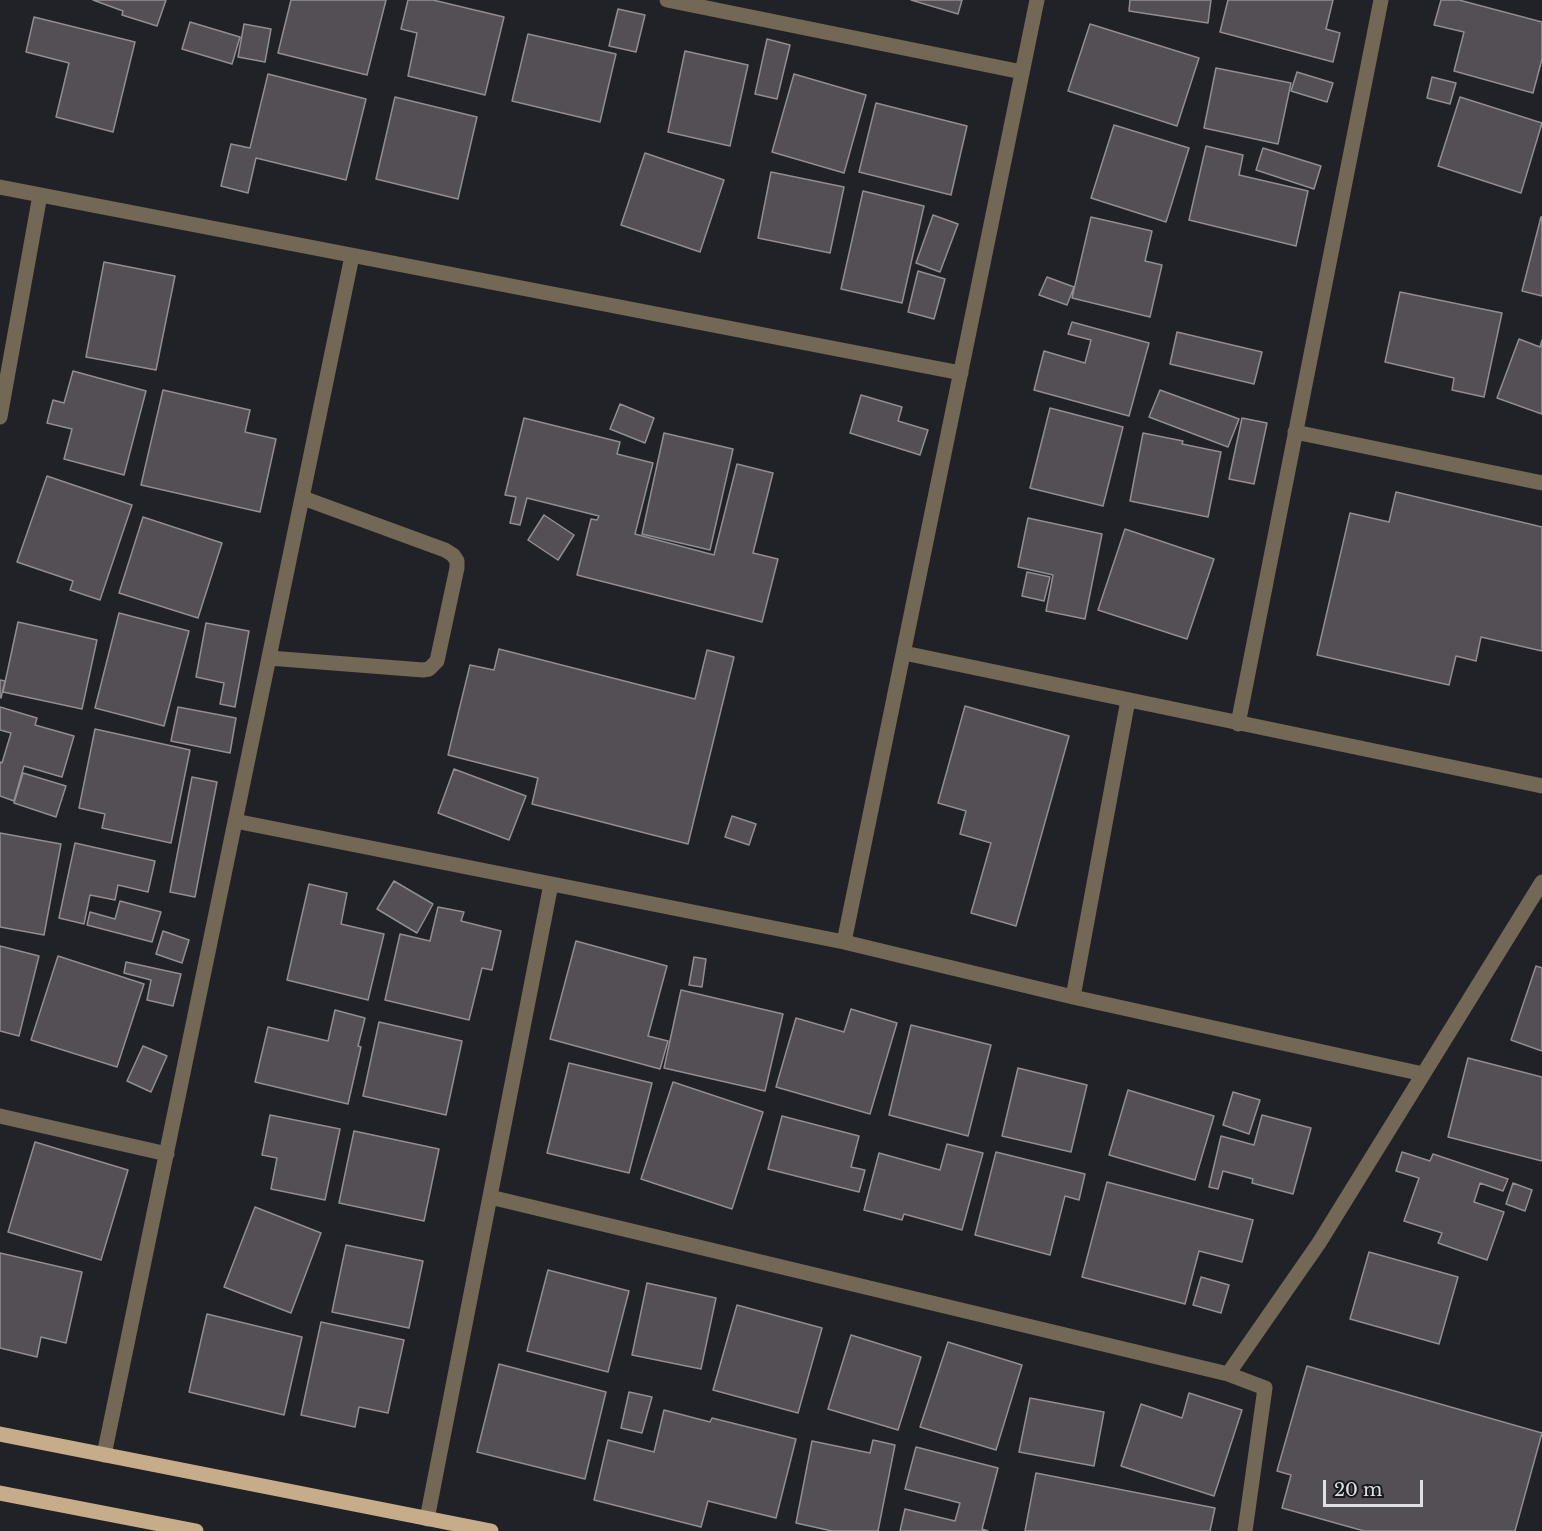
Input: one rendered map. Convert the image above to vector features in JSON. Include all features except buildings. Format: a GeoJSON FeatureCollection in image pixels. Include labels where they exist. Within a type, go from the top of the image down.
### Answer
{"type":"FeatureCollection","features":[{"type":"Feature","properties":{"kind":"main road"},"geometry":{"type":"LineString","coordinates":[[0,1434],[491,1531]]}},
{"type":"Feature","properties":{"kind":"main road"},"geometry":{"type":"LineString","coordinates":[[0,1493],[196,1531]]}},
{"type":"Feature","properties":{"kind":"street"},"geometry":{"type":"LineString","coordinates":[[667,0],[719,5],[1022,72]]}},
{"type":"Feature","properties":{"kind":"street"},"geometry":{"type":"LineString","coordinates":[[844,942],[1036,0]]}},
{"type":"Feature","properties":{"kind":"street"},"geometry":{"type":"LineString","coordinates":[[1238,724],[1381,0]]}},
{"type":"Feature","properties":{"kind":"street"},"geometry":{"type":"LineString","coordinates":[[0,187],[961,373]]}},
{"type":"Feature","properties":{"kind":"street"},"geometry":{"type":"LineString","coordinates":[[0,417],[40,195]]}},
{"type":"Feature","properties":{"kind":"street"},"geometry":{"type":"LineString","coordinates":[[104,1455],[352,256]]}},
{"type":"Feature","properties":{"kind":"street"},"geometry":{"type":"LineString","coordinates":[[1295,432],[1542,483]]}},
{"type":"Feature","properties":{"kind":"street"},"geometry":{"type":"LineString","coordinates":[[269,658],[429,669],[437,661],[457,568],[457,561],[453,555],[445,550],[303,498]]}},
{"type":"Feature","properties":{"kind":"street"},"geometry":{"type":"LineString","coordinates":[[904,653],[1542,786]]}},
{"type":"Feature","properties":{"kind":"street"},"geometry":{"type":"LineString","coordinates":[[1073,997],[1128,700]]}},
{"type":"Feature","properties":{"kind":"street"},"geometry":{"type":"LineString","coordinates":[[235,821],[844,942],[1073,997],[1423,1074]]}},
{"type":"Feature","properties":{"kind":"street"},"geometry":{"type":"LineString","coordinates":[[1228,1374],[1319,1243],[1542,882]]}},
{"type":"Feature","properties":{"kind":"street"},"geometry":{"type":"LineString","coordinates":[[428,1519],[551,884]]}},
{"type":"Feature","properties":{"kind":"street"},"geometry":{"type":"LineString","coordinates":[[0,1116],[167,1154]]}},
{"type":"Feature","properties":{"kind":"street"},"geometry":{"type":"LineString","coordinates":[[490,1197],[1228,1374],[1264,1388],[1245,1531]]}}]}
